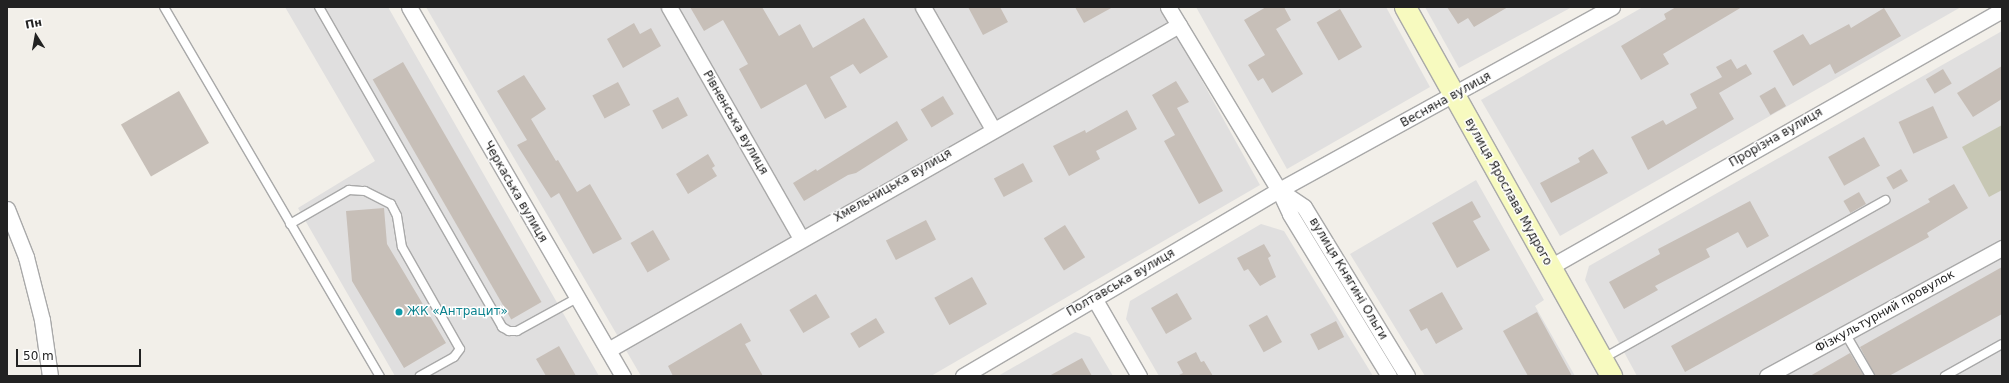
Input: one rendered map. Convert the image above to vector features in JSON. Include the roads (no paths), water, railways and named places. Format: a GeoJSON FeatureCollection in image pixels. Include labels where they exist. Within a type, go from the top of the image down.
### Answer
{"type":"FeatureCollection","features":[{"type":"Feature","properties":{"kind":"main road","name":"вулиця Ярослава Мудрого"},"geometry":{"type":"LineString","coordinates":[[1405,7],[1607,368]]}},
{"type":"Feature","properties":{"kind":"street","name":"Черкаська вулиця"},"geometry":{"type":"LineString","coordinates":[[409,7],[623,376]]}},
{"type":"Feature","properties":{"kind":"street","name":"Рівненська вулиця"},"geometry":{"type":"LineString","coordinates":[[669,7],[801,238]]}},
{"type":"Feature","properties":{"kind":"street"},"geometry":{"type":"LineString","coordinates":[[923,7],[993,129]]}},
{"type":"Feature","properties":{"kind":"street","name":"вулиця Княгині Ольги"},"geometry":{"type":"LineString","coordinates":[[1168,7],[1279,190],[1290,214],[1389,376]]}},
{"type":"Feature","properties":{"kind":"street","name":"Весняна вулиця"},"geometry":{"type":"LineString","coordinates":[[1279,190],[1454,96],[1612,7]]}},
{"type":"Feature","properties":{"kind":"street","name":"Прорізна вулиця"},"geometry":{"type":"LineString","coordinates":[[1550,267],[2002,10]]}},
{"type":"Feature","properties":{"kind":"street","name":"Хмельницька вулиця"},"geometry":{"type":"LineString","coordinates":[[608,350],[801,238],[1178,25]]}},
{"type":"Feature","properties":{"kind":"street","name":"вулиця Княгині Ольги"},"geometry":{"type":"LineString","coordinates":[[1279,190],[1304,207],[1407,376]]}},
{"type":"Feature","properties":{"kind":"street","name":"Полтавська вулиця"},"geometry":{"type":"LineString","coordinates":[[963,376],[1279,190]]}},
{"type":"Feature","properties":{"kind":"street"},"geometry":{"type":"LineString","coordinates":[[7,209],[26,257],[42,320],[50,376]]}},
{"type":"Feature","properties":{"kind":"street","name":"Фізкультурний провулок"},"geometry":{"type":"LineString","coordinates":[[1767,376],[2002,248]]}},
{"type":"Feature","properties":{"kind":"street"},"geometry":{"type":"LineString","coordinates":[[1094,298],[1139,376]]}},
{"type":"Feature","properties":{"kind":"lane"},"geometry":{"type":"LineString","coordinates":[[164,7],[380,376]]}},
{"type":"Feature","properties":{"kind":"lane"},"geometry":{"type":"LineString","coordinates":[[321,8],[502,327],[509,331],[517,331],[577,298]]}},
{"type":"Feature","properties":{"kind":"lane"},"geometry":{"type":"LineString","coordinates":[[290,224],[349,190],[365,191],[391,204],[397,216],[402,247],[460,349],[454,357],[420,376]]}},
{"type":"Feature","properties":{"kind":"lane"},"geometry":{"type":"LineString","coordinates":[[1607,368],[1885,200]]}},
{"type":"Feature","properties":{"kind":"lane"},"geometry":{"type":"LineString","coordinates":[[1845,333],[1870,376]]}},
{"type":"Feature","properties":{"kind":"lane"},"geometry":{"type":"LineString","coordinates":[[1945,376],[2002,344]]}},
{"type":"Feature","properties":{"kind":"place","name":"ЖК «Антрацит»"},"geometry":{"type":"Point","coordinates":[399,312]}}]}
